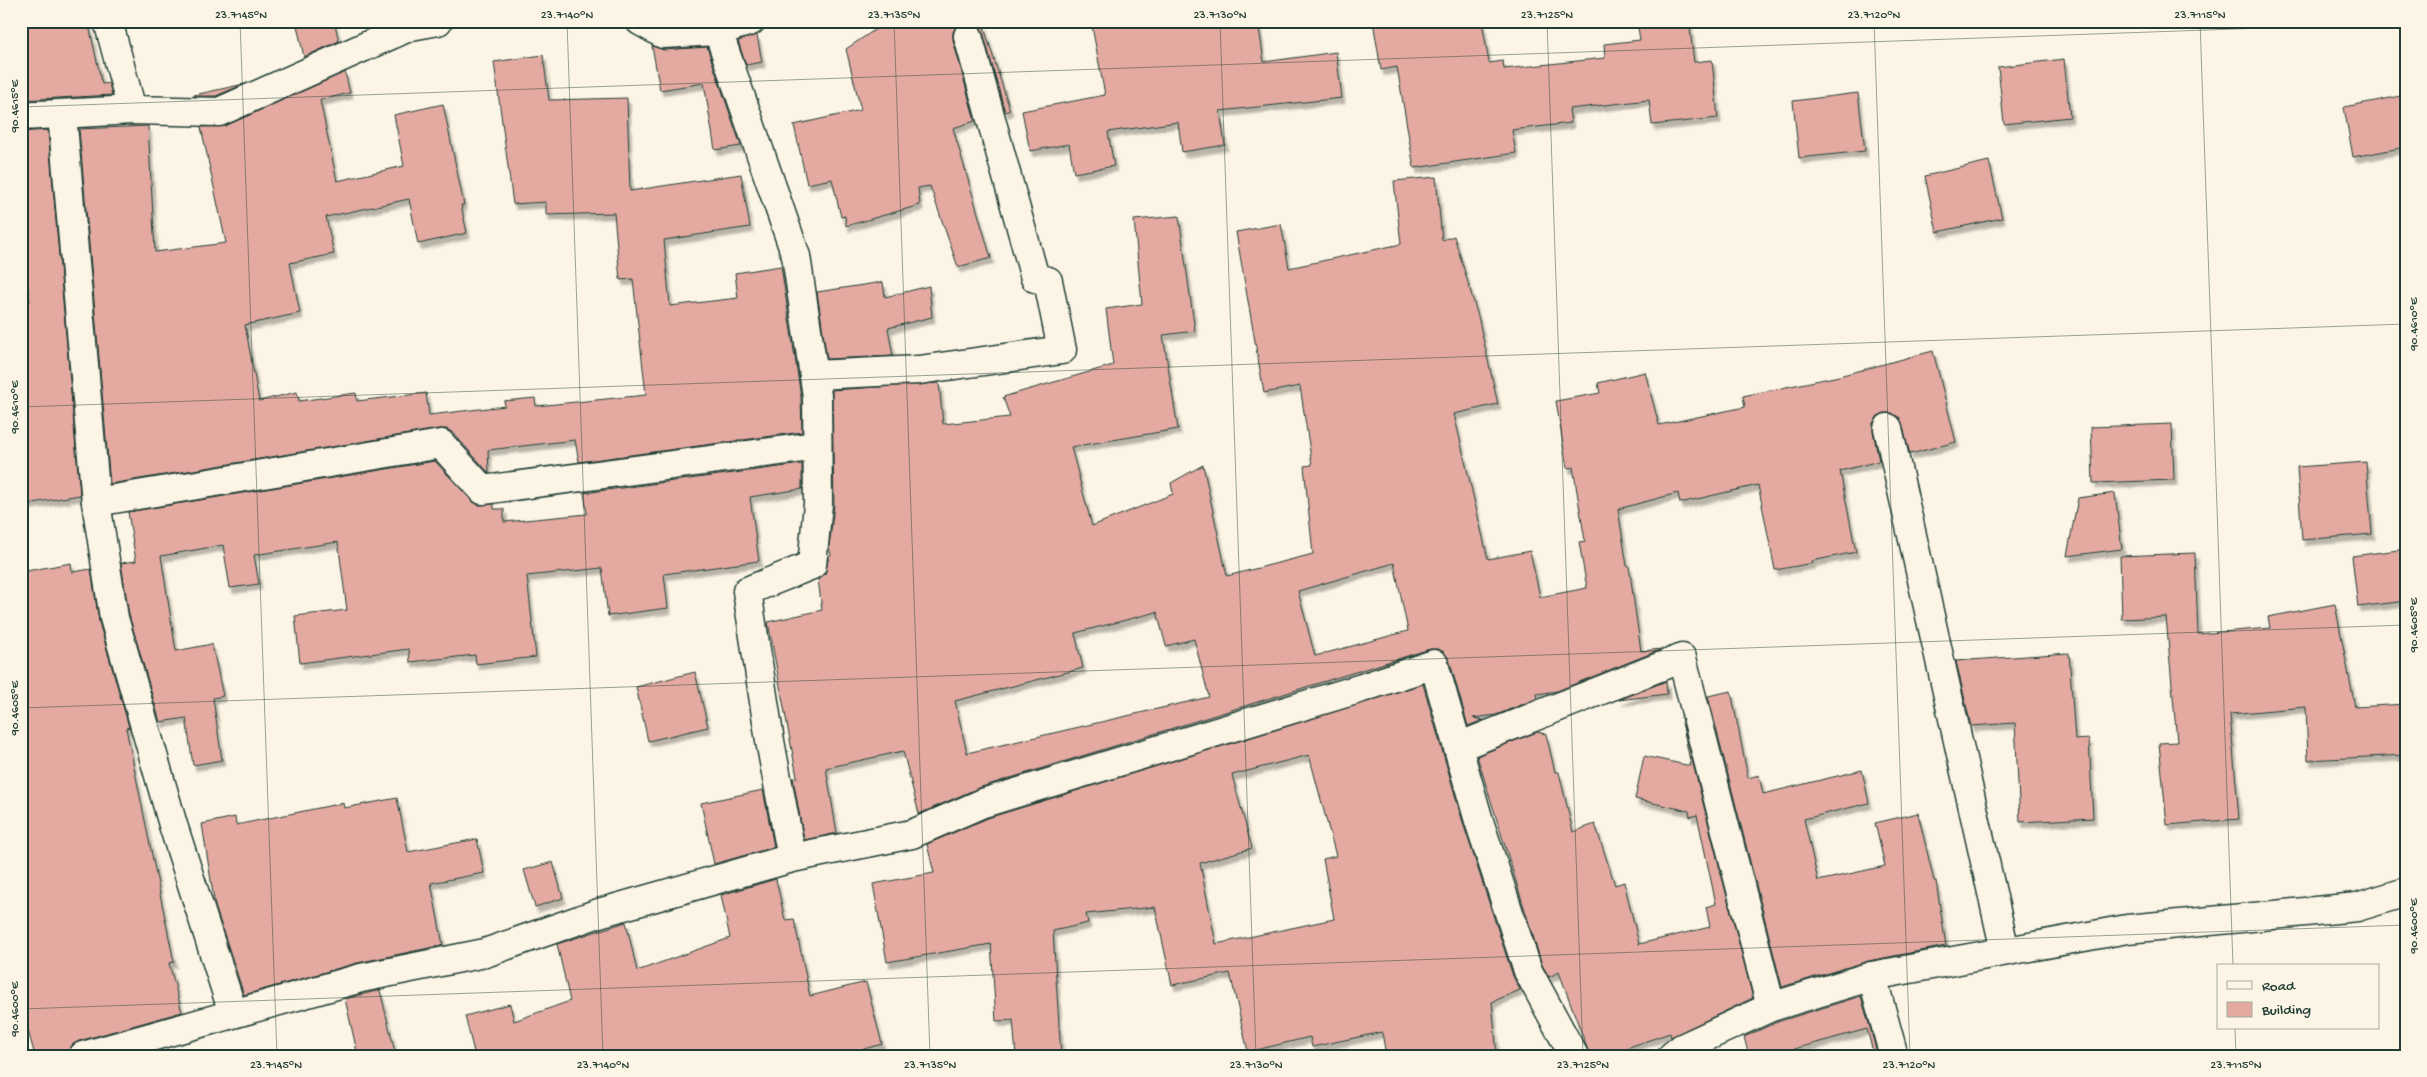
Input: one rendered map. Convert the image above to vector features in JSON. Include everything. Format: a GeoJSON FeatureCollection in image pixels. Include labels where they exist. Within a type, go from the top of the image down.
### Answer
{"type":"FeatureCollection","features":[{"type":"Feature","properties":{"kind":"street"},"geometry":{"type":"LineString","coordinates":[[108,21],[132,110]]}},
{"type":"Feature","properties":{"kind":"street"},"geometry":{"type":"LineString","coordinates":[[21,116],[132,110],[219,112],[411,26],[438,21]]}},
{"type":"Feature","properties":{"kind":"street"},"geometry":{"type":"LineString","coordinates":[[640,21],[664,34],[718,31],[751,21]]}},
{"type":"Feature","properties":{"kind":"street"},"geometry":{"type":"LineString","coordinates":[[718,31],[796,256],[817,396],[818,504],[812,566],[747,591],[770,741],[792,858]]}},
{"type":"Feature","properties":{"kind":"street"},"geometry":{"type":"LineString","coordinates":[[814,375],[919,370],[1062,350],[1048,281],[1035,278],[968,36]]}},
{"type":"Feature","properties":{"kind":"street"},"geometry":{"type":"LineString","coordinates":[[62,114],[96,502],[114,618],[173,825],[233,1013]]}},
{"type":"Feature","properties":{"kind":"street"},"geometry":{"type":"LineString","coordinates":[[1888,428],[2005,951]]}},
{"type":"Feature","properties":{"kind":"street"},"geometry":{"type":"LineString","coordinates":[[96,502],[441,444],[484,490],[817,446]]}},
{"type":"Feature","properties":{"kind":"street"},"geometry":{"type":"LineString","coordinates":[[1458,747],[1682,658],[1771,1007]]}},
{"type":"Feature","properties":{"kind":"street"},"geometry":{"type":"LineString","coordinates":[[83,1056],[361,978],[485,953],[599,913],[792,858],[912,834],[983,802],[1362,688],[1434,664],[1480,821],[1528,970],[1574,1056]]}},
{"type":"Feature","properties":{"kind":"street"},"geometry":{"type":"LineString","coordinates":[[1672,1056],[1682,1048],[1771,1007],[1872,976],[2127,929],[2356,907],[2406,892]]}},
{"type":"Feature","properties":{"kind":"street"},"geometry":{"type":"LineString","coordinates":[[1872,976],[1894,1056]]}},
{"type":"Feature","properties":{"kind":"building"},"geometry":{"type":"Polygon","coordinates":[[[21,21],[88,21],[102,84],[109,83],[112,95],[21,100],[21,21]]]}},
{"type":"Feature","properties":{"kind":"building"},"geometry":{"type":"Polygon","coordinates":[[[296,21],[334,21],[339,41],[304,57],[296,21]]]}},
{"type":"Feature","properties":{"kind":"building"},"geometry":{"type":"Polygon","coordinates":[[[888,21],[963,21],[957,25],[953,32],[953,40],[975,121],[953,128],[991,258],[958,267],[930,186],[918,188],[920,205],[846,226],[845,216],[841,217],[832,179],[807,184],[794,125],[861,110],[846,49],[888,21]]]}},
{"type":"Feature","properties":{"kind":"building"},"geometry":{"type":"Polygon","coordinates":[[[973,21],[982,21],[1010,110],[1005,112],[983,32],[979,25],[973,21]]]}},
{"type":"Feature","properties":{"kind":"building"},"geometry":{"type":"Polygon","coordinates":[[[1091,21],[1258,21],[1264,62],[1336,52],[1342,98],[1220,111],[1225,145],[1182,152],[1178,122],[1108,132],[1114,166],[1074,173],[1069,144],[1030,151],[1022,111],[1105,95],[1091,21]]]}},
{"type":"Feature","properties":{"kind":"building"},"geometry":{"type":"Polygon","coordinates":[[[1373,21],[1482,21],[1489,63],[1503,61],[1504,69],[1605,58],[1604,44],[1640,40],[1637,21],[1689,21],[1694,62],[1712,60],[1718,118],[1652,125],[1649,100],[1569,109],[1571,123],[1512,130],[1516,153],[1414,168],[1397,67],[1381,70],[1373,21]]]}},
{"type":"Feature","properties":{"kind":"building"},"geometry":{"type":"Polygon","coordinates":[[[757,35],[762,62],[746,65],[738,41],[757,35]]]}},
{"type":"Feature","properties":{"kind":"building"},"geometry":{"type":"Polygon","coordinates":[[[652,46],[664,50],[707,47],[741,146],[715,150],[704,83],[660,90],[652,46]]]}},
{"type":"Feature","properties":{"kind":"building"},"geometry":{"type":"Polygon","coordinates":[[[543,55],[549,100],[627,98],[630,191],[741,174],[750,227],[664,240],[670,306],[738,298],[735,273],[781,266],[801,397],[802,432],[579,462],[575,440],[488,450],[489,473],[453,433],[447,429],[438,429],[110,484],[79,129],[148,126],[155,252],[226,243],[201,127],[225,126],[345,72],[350,93],[320,100],[337,181],[404,166],[394,115],[443,104],[464,205],[461,205],[467,233],[418,244],[409,199],[326,217],[334,254],[290,263],[300,313],[245,325],[259,401],[297,392],[299,401],[356,393],[357,401],[426,393],[429,415],[505,406],[504,401],[535,398],[536,406],[646,395],[633,279],[620,280],[614,213],[546,215],[546,202],[513,204],[494,62],[543,55]]]}},
{"type":"Feature","properties":{"kind":"building"},"geometry":{"type":"Polygon","coordinates":[[[2064,59],[2070,117],[2004,124],[1998,67],[2064,59]]]}},
{"type":"Feature","properties":{"kind":"building"},"geometry":{"type":"Polygon","coordinates":[[[244,84],[216,96],[194,96],[194,95],[244,84]]]}},
{"type":"Feature","properties":{"kind":"building"},"geometry":{"type":"Polygon","coordinates":[[[1858,93],[1865,151],[1799,158],[1793,101],[1858,93]]]}},
{"type":"Feature","properties":{"kind":"building"},"geometry":{"type":"Polygon","coordinates":[[[2406,95],[2406,147],[2353,157],[2344,107],[2406,95]]]}},
{"type":"Feature","properties":{"kind":"building"},"geometry":{"type":"Polygon","coordinates":[[[48,130],[80,495],[21,505],[21,302],[30,301],[21,242],[21,132],[48,130]]]}},
{"type":"Feature","properties":{"kind":"building"},"geometry":{"type":"Polygon","coordinates":[[[1989,161],[2002,218],[1937,232],[1925,176],[1989,161]]]}},
{"type":"Feature","properties":{"kind":"building"},"geometry":{"type":"Polygon","coordinates":[[[1436,177],[1442,240],[1454,236],[1478,316],[1498,404],[1454,414],[1488,559],[1530,551],[1540,597],[1587,588],[1579,542],[1585,541],[1573,467],[1567,468],[1556,401],[1600,393],[1598,383],[1645,372],[1659,425],[1745,407],[1743,396],[1839,376],[1933,351],[1956,442],[1910,454],[1900,418],[1892,413],[1884,413],[1878,416],[1873,423],[1873,431],[1879,461],[1840,471],[1856,552],[1812,561],[1813,563],[1775,570],[1758,485],[1680,503],[1678,493],[1618,509],[1627,566],[1629,566],[1641,651],[1662,649],[1557,691],[1537,694],[1538,698],[1496,715],[1473,718],[1483,720],[1468,726],[1449,659],[1444,652],[1438,649],[1430,649],[978,788],[919,814],[903,751],[826,768],[837,833],[804,840],[793,778],[797,777],[768,622],[822,610],[818,579],[825,574],[829,556],[831,555],[829,547],[834,505],[832,390],[939,383],[943,424],[1010,417],[1003,397],[1113,365],[1106,309],[1142,304],[1134,220],[1179,216],[1195,331],[1163,335],[1178,429],[1071,447],[1092,526],[1173,494],[1171,483],[1203,465],[1227,576],[1313,554],[1304,466],[1312,465],[1300,386],[1264,393],[1236,232],[1281,224],[1289,268],[1401,244],[1394,181],[1436,177]],[[1394,563],[1298,591],[1315,656],[1408,631],[1394,563]],[[1157,612],[1075,633],[1083,668],[955,701],[967,753],[1209,697],[1194,639],[1166,646],[1157,612]]]}},
{"type":"Feature","properties":{"kind":"building"},"geometry":{"type":"Polygon","coordinates":[[[883,282],[885,297],[929,286],[932,317],[888,328],[893,356],[827,359],[817,292],[883,282]]]}},
{"type":"Feature","properties":{"kind":"building"},"geometry":{"type":"Polygon","coordinates":[[[2172,424],[2174,480],[2093,483],[2091,427],[2172,424]]]}},
{"type":"Feature","properties":{"kind":"building"},"geometry":{"type":"Polygon","coordinates":[[[435,461],[472,501],[478,505],[494,504],[494,509],[504,509],[504,522],[587,514],[584,493],[802,464],[802,489],[750,497],[759,561],[664,574],[668,608],[608,616],[602,568],[527,576],[536,657],[476,664],[475,655],[410,662],[409,649],[300,663],[295,616],[347,610],[338,542],[254,555],[259,584],[230,588],[223,545],[161,556],[176,651],[212,644],[223,696],[213,698],[222,760],[193,765],[186,718],[160,722],[129,615],[121,563],[136,561],[128,512],[435,461]]]}},
{"type":"Feature","properties":{"kind":"building"},"geometry":{"type":"Polygon","coordinates":[[[2366,462],[2372,534],[2302,540],[2297,467],[2366,462]]]}},
{"type":"Feature","properties":{"kind":"building"},"geometry":{"type":"Polygon","coordinates":[[[2115,493],[2122,549],[2067,556],[2078,498],[2115,493]]]}},
{"type":"Feature","properties":{"kind":"building"},"geometry":{"type":"Polygon","coordinates":[[[2406,549],[2406,601],[2358,607],[2352,556],[2406,549]]]}},
{"type":"Feature","properties":{"kind":"building"},"geometry":{"type":"Polygon","coordinates":[[[2195,553],[2198,634],[2270,628],[2268,617],[2335,604],[2355,707],[2406,704],[2406,755],[2308,760],[2306,707],[2230,714],[2239,819],[2167,825],[2159,743],[2177,742],[2166,617],[2122,619],[2120,556],[2195,553]]]}},
{"type":"Feature","properties":{"kind":"building"},"geometry":{"type":"Polygon","coordinates":[[[71,563],[72,572],[91,569],[99,622],[129,727],[126,728],[174,962],[169,963],[182,1012],[79,1041],[72,1045],[68,1056],[35,1056],[21,1005],[21,572],[71,563]]]}},
{"type":"Feature","properties":{"kind":"building"},"geometry":{"type":"Polygon","coordinates":[[[2069,653],[2075,740],[2089,739],[2093,818],[2020,822],[2015,723],[1971,726],[1956,661],[2069,653]]]}},
{"type":"Feature","properties":{"kind":"building"},"geometry":{"type":"Polygon","coordinates":[[[695,672],[708,727],[648,741],[636,687],[695,672]]]}},
{"type":"Feature","properties":{"kind":"building"},"geometry":{"type":"Polygon","coordinates":[[[1666,681],[1667,694],[1619,700],[1666,681]]]}},
{"type":"Feature","properties":{"kind":"building"},"geometry":{"type":"Polygon","coordinates":[[[1423,684],[1464,826],[1513,976],[1520,990],[1492,1002],[1497,1056],[1386,1056],[1382,1032],[1312,1047],[1310,1037],[1248,1052],[1230,973],[1172,985],[1155,907],[1086,914],[1088,923],[1053,931],[1061,1056],[1016,1056],[1013,1020],[996,1021],[991,944],[887,962],[873,884],[934,873],[927,844],[988,818],[1423,684]],[[1309,755],[1232,775],[1252,848],[1200,863],[1216,944],[1334,919],[1323,859],[1336,856],[1309,755]]]}},
{"type":"Feature","properties":{"kind":"building"},"geometry":{"type":"Polygon","coordinates":[[[1731,691],[1748,778],[1759,775],[1763,794],[1862,770],[1869,803],[1804,819],[1818,881],[1885,866],[1875,823],[1918,813],[1934,881],[1936,881],[1946,946],[1868,961],[1782,987],[1708,696],[1731,691]]]}},
{"type":"Feature","properties":{"kind":"building"},"geometry":{"type":"Polygon","coordinates":[[[1681,717],[1753,998],[1671,1037],[1670,1033],[1603,1056],[1590,1056],[1559,972],[1549,977],[1542,965],[1477,756],[1537,732],[1546,734],[1555,772],[1559,772],[1573,832],[1595,824],[1615,885],[1624,882],[1639,944],[1710,927],[1706,907],[1716,904],[1697,815],[1690,817],[1689,811],[1635,799],[1644,756],[1691,766],[1681,717]]]}},
{"type":"Feature","properties":{"kind":"building"},"geometry":{"type":"Polygon","coordinates":[[[763,790],[774,847],[714,864],[701,803],[763,790]]]}},
{"type":"Feature","properties":{"kind":"building"},"geometry":{"type":"Polygon","coordinates":[[[397,798],[408,852],[477,839],[484,873],[431,883],[443,945],[357,963],[244,995],[215,906],[202,824],[235,817],[236,825],[343,803],[344,808],[397,798]]]}},
{"type":"Feature","properties":{"kind":"building"},"geometry":{"type":"Polygon","coordinates":[[[553,862],[563,898],[535,907],[524,870],[553,862]]]}},
{"type":"Feature","properties":{"kind":"building"},"geometry":{"type":"Polygon","coordinates":[[[776,879],[785,920],[794,919],[810,996],[866,982],[882,1044],[839,1056],[475,1056],[465,1016],[510,1004],[514,1021],[570,1001],[557,944],[626,922],[637,971],[730,938],[721,895],[776,879]]]}},
{"type":"Feature","properties":{"kind":"building"},"geometry":{"type":"Polygon","coordinates":[[[380,990],[396,1056],[358,1056],[345,999],[380,990]]]}},
{"type":"Feature","properties":{"kind":"building"},"geometry":{"type":"Polygon","coordinates":[[[1861,996],[1878,1056],[1874,1056],[1867,1029],[1769,1056],[1749,1056],[1744,1037],[1777,1022],[1861,996]]]}}]}
